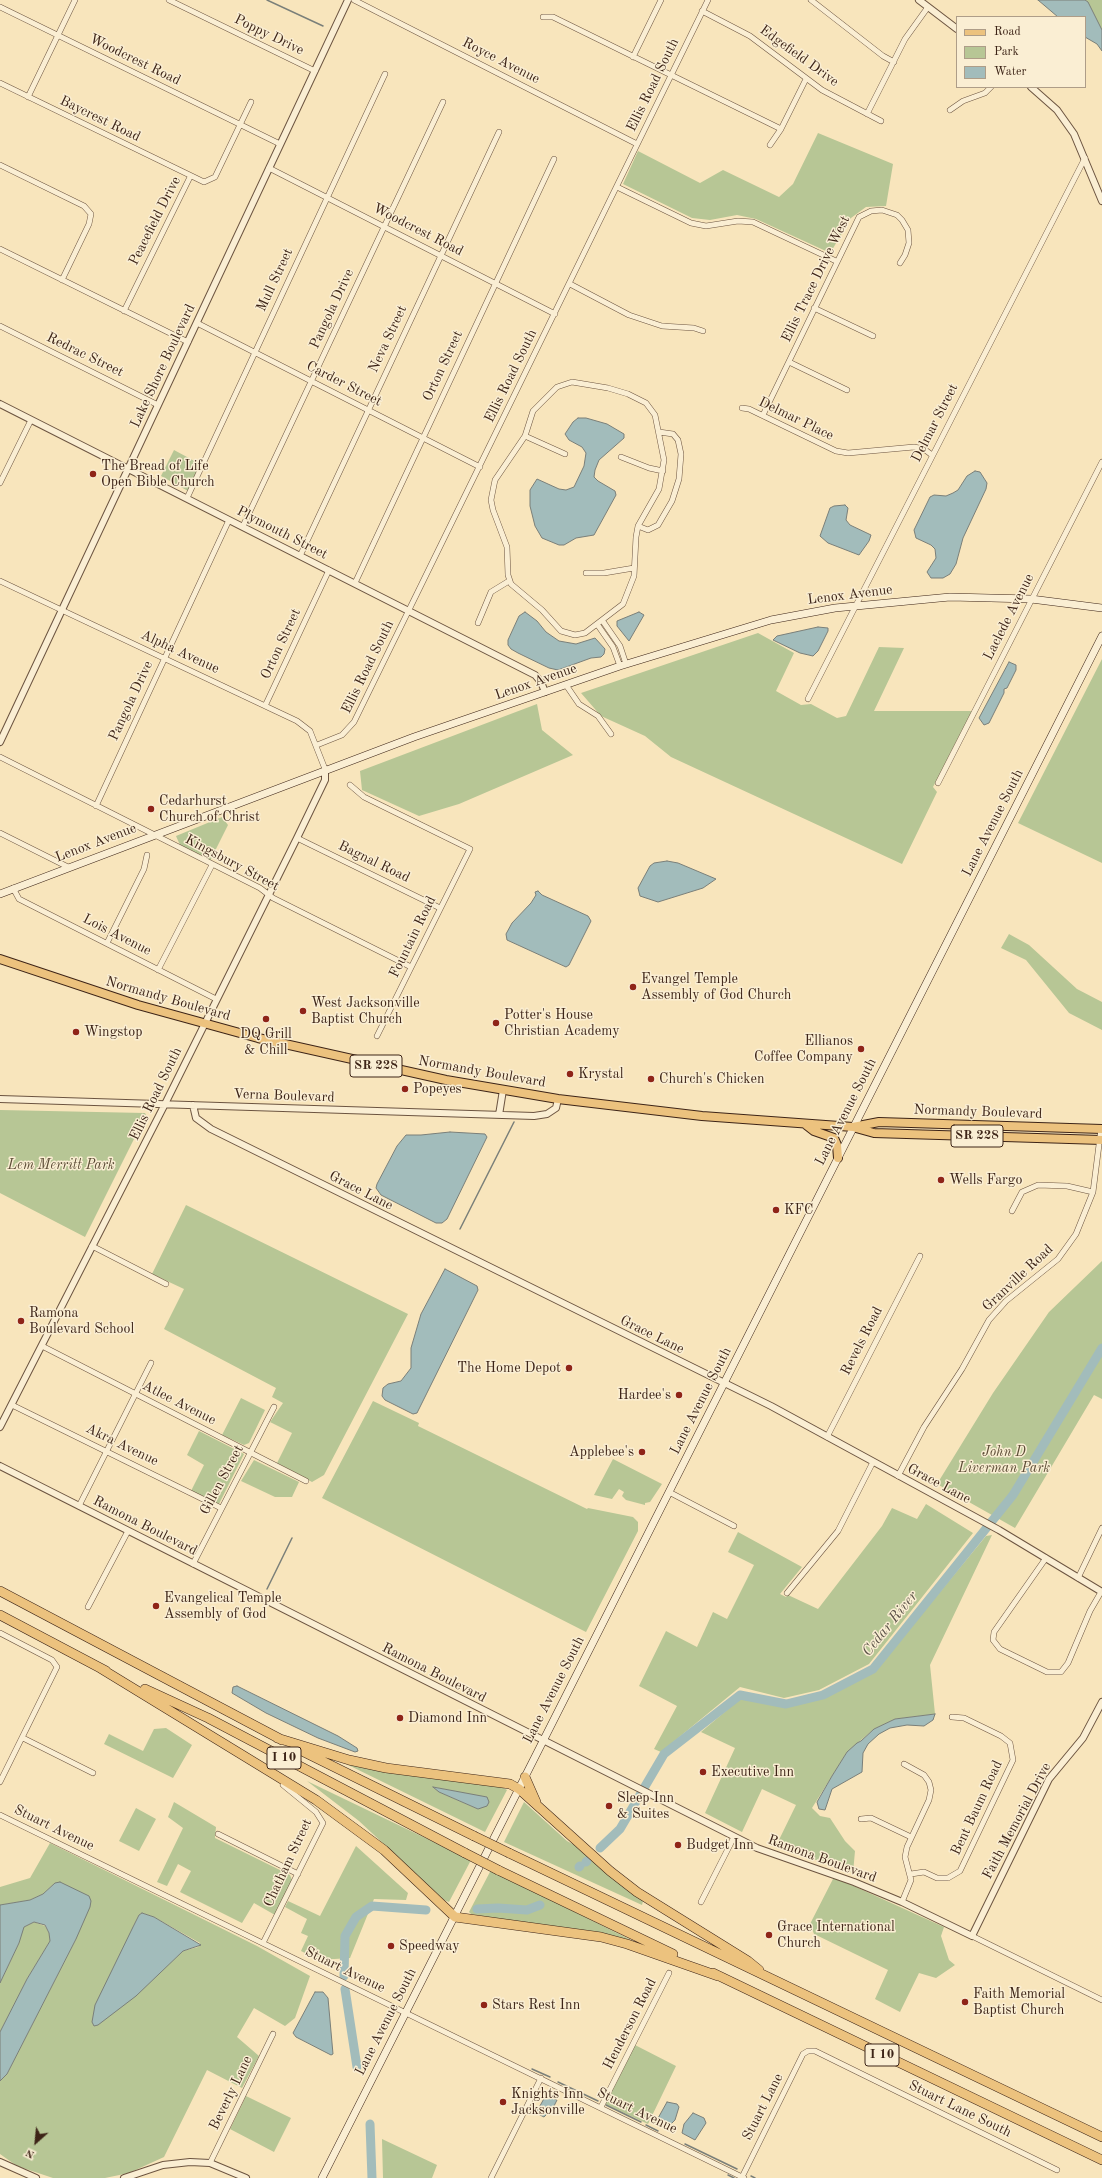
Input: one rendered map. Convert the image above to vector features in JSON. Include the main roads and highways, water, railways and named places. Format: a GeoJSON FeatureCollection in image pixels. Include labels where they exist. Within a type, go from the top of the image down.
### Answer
{"type":"FeatureCollection","features":[{"type":"Feature","properties":{"kind":"highway","name":"I 10"},"geometry":{"type":"LineString","coordinates":[[0,1591],[277,1738],[474,1836],[771,1980],[1042,2107],[1102,2137]]}},
{"type":"Feature","properties":{"kind":"highway","name":"I 10"},"geometry":{"type":"LineString","coordinates":[[0,1615],[100,1668],[208,1718],[498,1870],[1102,2160]]}},
{"type":"Feature","properties":{"kind":"highway"},"geometry":{"type":"LineString","coordinates":[[100,1668],[316,1800],[384,1850],[455,1917],[601,1937],[627,1944],[718,1976]]}},
{"type":"Feature","properties":{"kind":"highway"},"geometry":{"type":"LineString","coordinates":[[277,1738],[367,1765],[504,1782],[519,1789],[610,1871],[636,1892],[748,1961],[771,1980]]}},
{"type":"Feature","properties":{"kind":"highway"},"geometry":{"type":"LineString","coordinates":[[525,1777],[537,1805]]}},
{"type":"Feature","properties":{"kind":"main road","name":"Lenox Avenue"},"geometry":{"type":"LineString","coordinates":[[0,894],[325,770],[623,665],[771,620],[856,606],[950,597],[1031,598],[1102,608]]}},
{"type":"Feature","properties":{"kind":"main road","name":"Lane Avenue South"},"geometry":{"type":"LineString","coordinates":[[322,2178],[1102,636]]}},
{"type":"Feature","properties":{"kind":"main road","name":"Normandy Boulevard"},"geometry":{"type":"LineString","coordinates":[[0,959],[138,1006],[204,1024],[338,1057],[503,1090],[558,1099],[688,1114],[853,1127],[874,1133],[1101,1140]]}},
{"type":"Feature","properties":{"kind":"main road","name":"Normandy Boulevard"},"geometry":{"type":"LineString","coordinates":[[853,1127],[879,1122],[1101,1129]]}},
{"type":"Feature","properties":{"kind":"main road"},"geometry":{"type":"LineString","coordinates":[[805,1124],[814,1131],[834,1138],[837,1145],[838,1158]]}},
{"type":"Feature","properties":{"kind":"water"},"geometry":{"type":"Polygon","coordinates":[[[1038,0],[1085,0],[1088,2],[1102,30],[1102,51],[1097,44],[1086,38],[1086,16],[1057,16],[1038,0]]]}},
{"type":"Feature","properties":{"kind":"water"},"geometry":{"type":"Polygon","coordinates":[[[578,418],[586,418],[607,424],[624,434],[624,438],[599,460],[594,477],[615,491],[616,495],[594,535],[576,538],[564,545],[559,545],[542,538],[535,526],[530,506],[530,490],[537,479],[559,489],[566,490],[574,487],[584,466],[586,453],[582,447],[569,440],[565,434],[573,422],[578,418]]]}},
{"type":"Feature","properties":{"kind":"water"},"geometry":{"type":"Polygon","coordinates":[[[975,471],[980,472],[987,483],[986,489],[963,538],[956,564],[950,574],[943,578],[931,578],[927,572],[936,558],[935,549],[931,545],[916,538],[914,530],[930,497],[934,495],[946,496],[953,493],[958,490],[967,476],[975,471]]]}},
{"type":"Feature","properties":{"kind":"water"},"geometry":{"type":"Polygon","coordinates":[[[845,505],[848,508],[846,520],[850,525],[871,535],[869,541],[859,555],[828,543],[820,536],[830,508],[845,505]]]}},
{"type":"Feature","properties":{"kind":"water"},"geometry":{"type":"Polygon","coordinates":[[[525,612],[537,621],[546,632],[559,641],[576,644],[595,638],[605,649],[604,654],[601,657],[591,658],[558,670],[549,668],[518,653],[511,649],[508,645],[508,640],[519,616],[525,612]]]}},
{"type":"Feature","properties":{"kind":"water"},"geometry":{"type":"Polygon","coordinates":[[[639,612],[644,615],[629,641],[617,626],[617,621],[639,612]]]}},
{"type":"Feature","properties":{"kind":"water"},"geometry":{"type":"Polygon","coordinates":[[[818,627],[828,628],[828,631],[818,651],[813,656],[800,653],[773,640],[777,636],[818,627]]]}},
{"type":"Feature","properties":{"kind":"water"},"geometry":{"type":"Polygon","coordinates":[[[1009,662],[1016,665],[1016,670],[1007,688],[1004,689],[1004,693],[989,723],[984,725],[979,718],[1009,662]]]}},
{"type":"Feature","properties":{"kind":"water"},"geometry":{"type":"Polygon","coordinates":[[[667,861],[678,863],[716,879],[703,888],[658,902],[640,896],[638,888],[650,866],[654,863],[667,861]]]}},
{"type":"Feature","properties":{"kind":"water"},"geometry":{"type":"Polygon","coordinates":[[[538,891],[542,895],[588,916],[591,921],[569,965],[566,967],[507,940],[506,934],[512,923],[531,903],[536,895],[535,892],[538,891]]]}},
{"type":"Feature","properties":{"kind":"water"},"geometry":{"type":"Polygon","coordinates":[[[450,1132],[485,1134],[487,1137],[447,1219],[442,1223],[436,1223],[381,1195],[376,1188],[377,1184],[397,1146],[406,1135],[450,1132]]]}},
{"type":"Feature","properties":{"kind":"water"},"geometry":{"type":"Polygon","coordinates":[[[445,1269],[477,1286],[478,1290],[417,1413],[413,1414],[385,1400],[382,1396],[383,1388],[388,1384],[401,1381],[411,1368],[411,1348],[421,1314],[445,1269]]]}},
{"type":"Feature","properties":{"kind":"water"},"geometry":{"type":"Polygon","coordinates":[[[237,1686],[338,1736],[357,1748],[358,1751],[355,1752],[318,1738],[266,1713],[232,1693],[233,1687],[237,1686]]]}},
{"type":"Feature","properties":{"kind":"water"},"geometry":{"type":"Polygon","coordinates":[[[935,1714],[933,1720],[924,1726],[907,1725],[890,1728],[879,1734],[868,1744],[863,1753],[862,1772],[832,1789],[825,1810],[819,1809],[817,1802],[847,1752],[874,1729],[895,1719],[935,1714]]]}},
{"type":"Feature","properties":{"kind":"water"},"geometry":{"type":"Polygon","coordinates":[[[433,1787],[487,1797],[489,1802],[487,1806],[478,1809],[439,1792],[433,1787]]]}},
{"type":"Feature","properties":{"kind":"water"},"geometry":{"type":"Polygon","coordinates":[[[60,1882],[89,1896],[91,1901],[90,1907],[76,1939],[7,2074],[0,2081],[0,2032],[27,1979],[50,1941],[49,1933],[45,1925],[34,1922],[24,1927],[19,1943],[0,1983],[0,1905],[30,1900],[43,1894],[55,1883],[60,1882]]]}},
{"type":"Feature","properties":{"kind":"water"},"geometry":{"type":"Polygon","coordinates":[[[142,1913],[154,1917],[201,1945],[183,1951],[136,1996],[98,2025],[94,2026],[92,2022],[95,2005],[139,1915],[142,1913]]]}},
{"type":"Feature","properties":{"kind":"water"},"geometry":{"type":"Polygon","coordinates":[[[315,1992],[323,1992],[328,1998],[333,2054],[331,2055],[296,2037],[293,2033],[315,1992]]]}},
{"type":"Feature","properties":{"kind":"water"},"geometry":{"type":"Polygon","coordinates":[[[546,2095],[557,2100],[553,2108],[544,2117],[536,2113],[546,2095]]]}},
{"type":"Feature","properties":{"kind":"water"},"geometry":{"type":"Polygon","coordinates":[[[667,2102],[677,2104],[679,2107],[675,2120],[669,2126],[662,2126],[657,2120],[667,2102]]]}},
{"type":"Feature","properties":{"kind":"water"},"geometry":{"type":"Polygon","coordinates":[[[693,2113],[704,2118],[706,2123],[695,2140],[682,2133],[684,2124],[693,2113]]]}},
{"type":"Feature","properties":{"kind":"waterway"},"geometry":{"type":"LineString","coordinates":[[267,0],[323,26]]}},
{"type":"Feature","properties":{"kind":"waterway"},"geometry":{"type":"LineString","coordinates":[[460,1229],[514,1122]]}},
{"type":"Feature","properties":{"kind":"waterway","name":"Cedar River"},"geometry":{"type":"LineString","coordinates":[[600,1848],[620,1829],[664,1754],[740,1695],[786,1704],[823,1695],[873,1669],[1013,1495],[1102,1348]]}},
{"type":"Feature","properties":{"kind":"waterway"},"geometry":{"type":"LineString","coordinates":[[267,1589],[292,1538]]}},
{"type":"Feature","properties":{"kind":"waterway","name":"Cedar River"},"geometry":{"type":"LineString","coordinates":[[477,1909],[498,1908],[527,1910],[540,1905]]}},
{"type":"Feature","properties":{"kind":"waterway","name":"Cedar River"},"geometry":{"type":"LineString","coordinates":[[344,1976],[345,1936],[356,1917],[372,1906],[426,1910]]}},
{"type":"Feature","properties":{"kind":"waterway","name":"Cedar River"},"geometry":{"type":"LineString","coordinates":[[345,1989],[357,2067]]}},
{"type":"Feature","properties":{"kind":"waterway"},"geometry":{"type":"LineString","coordinates":[[532,2069],[550,2077]]}},
{"type":"Feature","properties":{"kind":"waterway"},"geometry":{"type":"LineString","coordinates":[[558,2082],[598,2101]]}},
{"type":"Feature","properties":{"kind":"waterway"},"geometry":{"type":"LineString","coordinates":[[606,2105],[641,2122]]}},
{"type":"Feature","properties":{"kind":"waterway","name":"Cedar River"},"geometry":{"type":"LineString","coordinates":[[370,2124],[372,2178]]}},
{"type":"Feature","properties":{"kind":"waterway"},"geometry":{"type":"LineString","coordinates":[[646,2125],[658,2131]]}},
{"type":"Feature","properties":{"kind":"waterway"},"geometry":{"type":"LineString","coordinates":[[685,2144],[737,2169]]}},
{"type":"Feature","properties":{"kind":"waterway"},"geometry":{"type":"LineString","coordinates":[[728,2175],[734,2178]]}},
{"type":"Feature","properties":{"kind":"waterway"},"geometry":{"type":"LineString","coordinates":[[751,2176],[755,2178]]}},
{"type":"Feature","properties":{"kind":"place","name":"The Bread of Life Open Bible Church"},"geometry":{"type":"Point","coordinates":[93,474]}},
{"type":"Feature","properties":{"kind":"place","name":"Cedarhurst Church of Christ"},"geometry":{"type":"Point","coordinates":[151,809]}},
{"type":"Feature","properties":{"kind":"place","name":"Evangel Temple Assembly of God Church"},"geometry":{"type":"Point","coordinates":[633,987]}},
{"type":"Feature","properties":{"kind":"place","name":"West Jacksonville Baptist Church"},"geometry":{"type":"Point","coordinates":[303,1011]}},
{"type":"Feature","properties":{"kind":"place","name":"DQ Grill & Chill"},"geometry":{"type":"Point","coordinates":[266,1019]}},
{"type":"Feature","properties":{"kind":"place","name":"Potter's House Christian Academy"},"geometry":{"type":"Point","coordinates":[496,1023]}},
{"type":"Feature","properties":{"kind":"place","name":"Wingstop"},"geometry":{"type":"Point","coordinates":[76,1032]}},
{"type":"Feature","properties":{"kind":"place","name":"Ellianos Coffee Company"},"geometry":{"type":"Point","coordinates":[861,1049]}},
{"type":"Feature","properties":{"kind":"place","name":"Krystal"},"geometry":{"type":"Point","coordinates":[570,1074]}},
{"type":"Feature","properties":{"kind":"place","name":"Church's Chicken"},"geometry":{"type":"Point","coordinates":[651,1079]}},
{"type":"Feature","properties":{"kind":"place","name":"Popeyes"},"geometry":{"type":"Point","coordinates":[405,1089]}},
{"type":"Feature","properties":{"kind":"place","name":"Wells Fargo"},"geometry":{"type":"Point","coordinates":[941,1180]}},
{"type":"Feature","properties":{"kind":"place","name":"KFC"},"geometry":{"type":"Point","coordinates":[776,1210]}},
{"type":"Feature","properties":{"kind":"place","name":"Ramona Boulevard School"},"geometry":{"type":"Point","coordinates":[21,1321]}},
{"type":"Feature","properties":{"kind":"place","name":"The Home Depot"},"geometry":{"type":"Point","coordinates":[569,1368]}},
{"type":"Feature","properties":{"kind":"place","name":"Hardee's"},"geometry":{"type":"Point","coordinates":[679,1395]}},
{"type":"Feature","properties":{"kind":"place","name":"Applebee's"},"geometry":{"type":"Point","coordinates":[642,1452]}},
{"type":"Feature","properties":{"kind":"place","name":"Evangelical Temple Assembly of God"},"geometry":{"type":"Point","coordinates":[156,1606]}},
{"type":"Feature","properties":{"kind":"place","name":"Diamond Inn"},"geometry":{"type":"Point","coordinates":[400,1718]}},
{"type":"Feature","properties":{"kind":"place","name":"Executive Inn"},"geometry":{"type":"Point","coordinates":[703,1772]}},
{"type":"Feature","properties":{"kind":"place","name":"Sleep Inn & Suites"},"geometry":{"type":"Point","coordinates":[609,1806]}},
{"type":"Feature","properties":{"kind":"place","name":"Budget Inn"},"geometry":{"type":"Point","coordinates":[678,1845]}},
{"type":"Feature","properties":{"kind":"place","name":"Grace International Church"},"geometry":{"type":"Point","coordinates":[769,1935]}},
{"type":"Feature","properties":{"kind":"place","name":"Speedway"},"geometry":{"type":"Point","coordinates":[391,1946]}},
{"type":"Feature","properties":{"kind":"place","name":"Faith Memorial Baptist Church"},"geometry":{"type":"Point","coordinates":[965,2002]}},
{"type":"Feature","properties":{"kind":"place","name":"Stars Rest Inn"},"geometry":{"type":"Point","coordinates":[484,2005]}},
{"type":"Feature","properties":{"kind":"place","name":"Knights Inn Jacksonville"},"geometry":{"type":"Point","coordinates":[503,2102]}},
{"type":"Feature","properties":{"kind":"park label","name":"Lem Merritt Park"},"geometry":{"type":"Point","coordinates":[61,1165]}},
{"type":"Feature","properties":{"kind":"park label","name":"John D Liverman Park"},"geometry":{"type":"Point","coordinates":[1004,1460]}}]}
